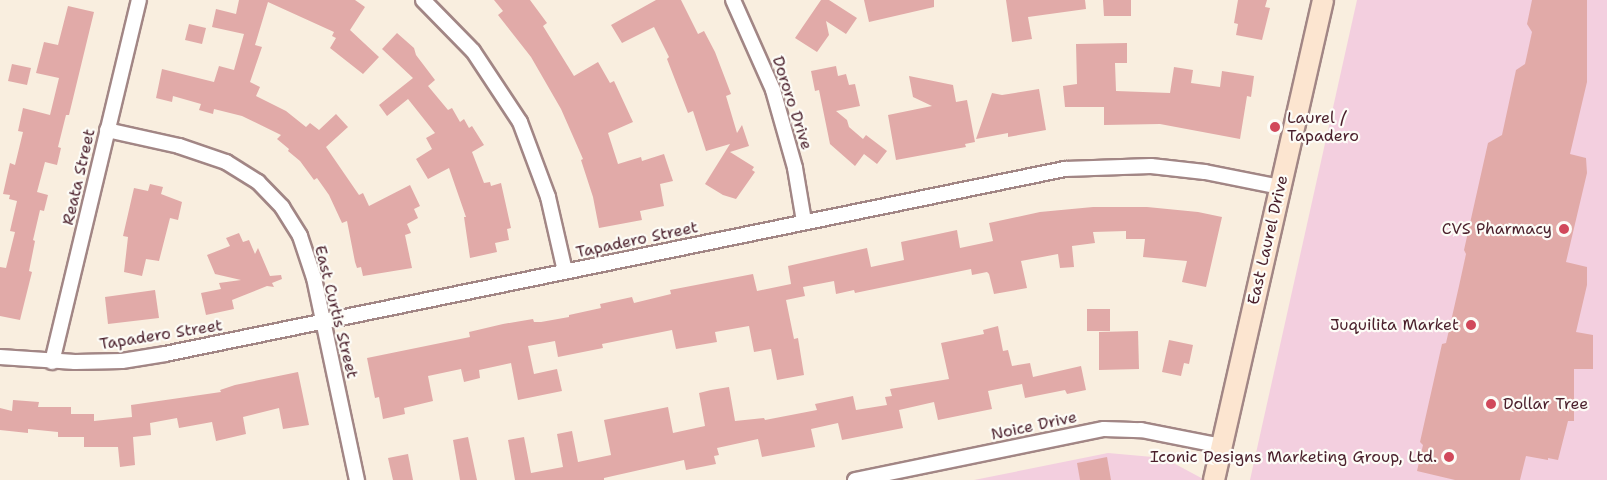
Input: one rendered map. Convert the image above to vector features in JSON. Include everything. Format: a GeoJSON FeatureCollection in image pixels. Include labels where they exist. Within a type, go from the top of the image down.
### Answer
{"type":"FeatureCollection","features":[{"type":"Feature","properties":{"kind":"main road","name":"East Laurel Drive"},"geometry":{"type":"LineString","coordinates":[[1214,480],[1323,0]]}},
{"type":"Feature","properties":{"kind":"street","name":"Reata Street"},"geometry":{"type":"LineString","coordinates":[[52,362],[139,0]]}},
{"type":"Feature","properties":{"kind":"street"},"geometry":{"type":"LineString","coordinates":[[423,0],[472,51],[520,122],[545,188],[565,271]]}},
{"type":"Feature","properties":{"kind":"street","name":"Dororo Drive"},"geometry":{"type":"LineString","coordinates":[[734,0],[773,90],[795,168],[804,221]]}},
{"type":"Feature","properties":{"kind":"street","name":"East Curtis Street"},"geometry":{"type":"LineString","coordinates":[[107,130],[207,155],[226,162],[258,182],[282,207],[300,237],[314,278],[357,480]]}},
{"type":"Feature","properties":{"kind":"street","name":"Tapadero Street"},"geometry":{"type":"LineString","coordinates":[[0,357],[52,362],[139,358],[1047,171],[1090,167],[1166,167],[1280,187]]}},
{"type":"Feature","properties":{"kind":"street","name":"Noice Drive"},"geometry":{"type":"LineString","coordinates":[[855,480],[1104,429],[1141,430],[1222,446]]}},
{"type":"Feature","properties":{"kind":"shaded area"},"geometry":{"type":"Polygon","coordinates":[[[1357,0],[1607,0],[1607,480],[1250,480],[1357,0]]]}},
{"type":"Feature","properties":{"kind":"shaded area"},"geometry":{"type":"Polygon","coordinates":[[[1108,453],[1164,458],[1205,480],[974,480],[1108,453]]]}},
{"type":"Feature","properties":{"kind":"building"},"geometry":{"type":"Polygon","coordinates":[[[239,0],[355,0],[365,7],[350,30],[379,57],[363,74],[330,48],[336,38],[332,36],[334,32],[268,2],[255,45],[262,47],[250,82],[260,87],[256,96],[286,111],[306,127],[310,123],[319,130],[336,114],[348,127],[326,147],[359,195],[363,193],[369,206],[410,185],[420,206],[414,209],[418,218],[407,224],[411,233],[405,235],[412,268],[363,276],[361,267],[357,268],[355,262],[347,221],[342,223],[329,195],[317,178],[314,180],[300,161],[277,139],[281,135],[242,116],[214,109],[213,114],[199,110],[201,104],[173,96],[172,102],[156,98],[162,69],[214,82],[219,66],[234,70],[244,34],[212,27],[216,9],[236,14],[239,0]]]}},
{"type":"Feature","properties":{"kind":"building"},"geometry":{"type":"Polygon","coordinates":[[[494,0],[530,0],[547,23],[543,26],[574,76],[598,62],[610,83],[614,81],[633,122],[608,133],[618,164],[641,157],[642,161],[664,154],[673,181],[660,184],[664,206],[640,211],[642,220],[599,228],[593,197],[581,160],[583,159],[561,109],[531,57],[498,15],[503,11],[494,0]]]}},
{"type":"Feature","properties":{"kind":"building"},"geometry":{"type":"Polygon","coordinates":[[[656,0],[681,0],[698,34],[704,31],[715,52],[731,94],[726,96],[737,133],[742,125],[749,146],[730,152],[754,167],[752,170],[755,172],[736,199],[723,195],[705,184],[730,144],[706,151],[693,111],[688,113],[667,59],[669,57],[654,27],[622,43],[611,25],[656,0]]]}},
{"type":"Feature","properties":{"kind":"building"},"geometry":{"type":"Polygon","coordinates":[[[821,0],[829,0],[857,18],[846,34],[826,21],[829,35],[817,52],[795,38],[821,0]]]}},
{"type":"Feature","properties":{"kind":"building"},"geometry":{"type":"Polygon","coordinates":[[[864,0],[934,0],[934,7],[869,22],[864,0]]]}},
{"type":"Feature","properties":{"kind":"building"},"geometry":{"type":"Polygon","coordinates":[[[1006,0],[1085,0],[1086,9],[1028,17],[1032,39],[1012,42],[1006,0]]]}},
{"type":"Feature","properties":{"kind":"building"},"geometry":{"type":"Polygon","coordinates":[[[1103,0],[1131,0],[1131,16],[1104,16],[1103,0]]]}},
{"type":"Feature","properties":{"kind":"building"},"geometry":{"type":"Polygon","coordinates":[[[1238,0],[1267,0],[1265,7],[1270,8],[1262,40],[1236,35],[1238,24],[1234,23],[1238,0]]]}},
{"type":"Feature","properties":{"kind":"building"},"geometry":{"type":"Polygon","coordinates":[[[1532,0],[1587,0],[1587,82],[1570,154],[1586,158],[1587,173],[1566,262],[1587,267],[1587,285],[1576,332],[1593,335],[1593,369],[1574,369],[1574,421],[1568,421],[1558,460],[1526,456],[1520,480],[1455,480],[1417,471],[1423,445],[1420,442],[1442,344],[1446,343],[1459,286],[1466,254],[1464,250],[1488,143],[1502,135],[1516,70],[1525,64],[1532,32],[1527,24],[1532,0]]]}},
{"type":"Feature","properties":{"kind":"building"},"geometry":{"type":"Polygon","coordinates":[[[68,6],[94,12],[69,115],[66,115],[58,147],[61,148],[57,165],[45,162],[37,192],[48,195],[44,211],[40,210],[33,240],[35,241],[29,271],[32,272],[20,320],[0,316],[0,267],[6,268],[15,232],[10,231],[17,201],[9,199],[10,195],[3,194],[10,163],[15,165],[23,132],[18,131],[23,108],[50,115],[59,78],[36,73],[44,42],[58,45],[68,6]]]}},
{"type":"Feature","properties":{"kind":"building"},"geometry":{"type":"Polygon","coordinates":[[[189,24],[206,28],[202,44],[185,40],[189,24]]]}},
{"type":"Feature","properties":{"kind":"building"},"geometry":{"type":"Polygon","coordinates":[[[397,33],[414,48],[416,55],[435,80],[428,86],[448,110],[452,108],[460,122],[464,119],[469,128],[472,126],[484,145],[472,152],[484,183],[490,182],[491,186],[501,183],[511,228],[507,229],[509,240],[495,243],[497,252],[470,258],[464,217],[466,217],[449,168],[428,179],[416,159],[432,149],[426,138],[435,133],[408,99],[387,116],[379,105],[413,78],[382,49],[397,33]]]}},
{"type":"Feature","properties":{"kind":"building"},"geometry":{"type":"Polygon","coordinates":[[[1127,43],[1127,63],[1115,63],[1116,91],[1170,93],[1174,67],[1193,70],[1191,83],[1220,87],[1222,71],[1254,76],[1251,97],[1247,96],[1240,139],[1160,124],[1104,125],[1104,107],[1065,107],[1063,86],[1077,84],[1076,44],[1127,43]]]}},
{"type":"Feature","properties":{"kind":"building"},"geometry":{"type":"Polygon","coordinates":[[[12,64],[31,68],[27,85],[8,81],[12,64]]]}},
{"type":"Feature","properties":{"kind":"building"},"geometry":{"type":"Polygon","coordinates":[[[836,66],[838,76],[846,74],[849,85],[855,84],[860,106],[836,111],[863,139],[866,135],[887,151],[877,164],[864,154],[855,166],[830,144],[819,90],[815,91],[811,71],[836,66]]]}},
{"type":"Feature","properties":{"kind":"building"},"geometry":{"type":"Polygon","coordinates":[[[909,76],[953,85],[956,102],[967,100],[975,142],[965,144],[966,147],[896,160],[888,115],[932,106],[913,97],[909,76]]]}},
{"type":"Feature","properties":{"kind":"building"},"geometry":{"type":"Polygon","coordinates":[[[1039,89],[1046,130],[1008,137],[1008,133],[976,139],[992,93],[1002,95],[1039,89]]]}},
{"type":"Feature","properties":{"kind":"building"},"geometry":{"type":"Polygon","coordinates":[[[150,184],[163,187],[161,194],[182,202],[178,220],[170,218],[159,261],[146,259],[142,276],[124,272],[128,237],[123,236],[134,188],[148,191],[150,184]]]}},
{"type":"Feature","properties":{"kind":"building"},"geometry":{"type":"Polygon","coordinates":[[[1093,207],[1147,207],[1222,217],[1206,287],[1182,282],[1187,261],[1143,257],[1145,239],[1126,239],[1126,231],[1093,232],[1095,243],[1072,246],[1074,267],[1060,268],[1058,254],[1021,261],[1027,288],[994,294],[989,274],[987,272],[972,275],[971,269],[855,293],[854,290],[836,294],[834,281],[803,287],[805,296],[786,300],[794,339],[798,338],[804,375],[777,380],[771,349],[754,352],[749,326],[715,332],[717,342],[676,349],[672,330],[602,344],[603,348],[558,357],[555,341],[528,346],[534,374],[557,369],[562,391],[518,400],[511,363],[479,370],[480,378],[464,382],[461,369],[428,376],[433,401],[404,408],[405,414],[383,419],[379,397],[375,398],[367,358],[470,337],[469,332],[503,324],[533,319],[534,322],[541,322],[569,317],[569,315],[601,308],[600,304],[632,297],[634,303],[671,294],[670,290],[753,274],[757,291],[791,284],[788,266],[867,248],[871,267],[904,260],[901,242],[957,230],[960,248],[993,241],[989,223],[1040,212],[1093,207]]]}},
{"type":"Feature","properties":{"kind":"building"},"geometry":{"type":"Polygon","coordinates":[[[239,233],[243,242],[249,240],[255,254],[258,248],[270,276],[281,275],[282,279],[272,283],[274,287],[267,286],[232,300],[234,309],[206,315],[201,293],[221,289],[219,283],[241,280],[215,274],[207,255],[230,246],[226,238],[239,233]]]}},
{"type":"Feature","properties":{"kind":"building"},"geometry":{"type":"Polygon","coordinates":[[[155,290],[159,318],[108,324],[105,297],[155,290]]]}},
{"type":"Feature","properties":{"kind":"building"},"geometry":{"type":"Polygon","coordinates":[[[1087,309],[1110,309],[1110,331],[1087,331],[1087,309]]]}},
{"type":"Feature","properties":{"kind":"building"},"geometry":{"type":"Polygon","coordinates":[[[998,326],[1003,351],[1008,350],[1012,366],[1030,363],[1033,377],[1081,366],[1086,390],[1067,394],[1065,390],[1025,398],[1022,384],[988,391],[992,409],[938,420],[934,402],[899,410],[903,428],[842,440],[838,423],[811,429],[815,447],[762,457],[758,439],[717,448],[719,455],[714,456],[716,464],[686,470],[684,460],[604,478],[604,480],[515,480],[508,440],[524,437],[531,473],[563,467],[557,434],[572,431],[578,462],[611,455],[604,420],[668,407],[673,433],[705,426],[699,393],[711,390],[729,387],[735,421],[764,418],[765,420],[817,410],[815,404],[853,396],[856,410],[887,405],[885,397],[892,396],[890,389],[949,379],[941,343],[984,334],[983,330],[998,326]]]}},
{"type":"Feature","properties":{"kind":"building"},"geometry":{"type":"Polygon","coordinates":[[[1138,331],[1139,369],[1099,370],[1099,332],[1138,331]]]}},
{"type":"Feature","properties":{"kind":"building"},"geometry":{"type":"Polygon","coordinates":[[[1169,340],[1193,345],[1189,364],[1184,363],[1181,376],[1162,372],[1169,340]]]}},
{"type":"Feature","properties":{"kind":"building"},"geometry":{"type":"Polygon","coordinates":[[[298,372],[309,425],[283,429],[279,408],[243,417],[246,434],[216,441],[212,422],[179,428],[177,418],[150,423],[151,435],[133,437],[135,465],[120,467],[118,447],[84,447],[84,437],[58,437],[58,432],[28,429],[28,433],[0,430],[0,408],[12,411],[13,400],[39,402],[38,407],[71,407],[71,414],[94,414],[94,421],[132,417],[131,405],[221,392],[220,390],[235,385],[298,372]]]}},
{"type":"Feature","properties":{"kind":"building"},"geometry":{"type":"Polygon","coordinates":[[[468,437],[477,480],[460,480],[453,440],[468,437]]]}},
{"type":"Feature","properties":{"kind":"building"},"geometry":{"type":"Polygon","coordinates":[[[408,454],[413,480],[393,480],[388,458],[408,454]]]}},
{"type":"Feature","properties":{"kind":"building"},"geometry":{"type":"Polygon","coordinates":[[[1107,457],[1111,480],[1080,480],[1077,463],[1107,457]]]}},
{"type":"Feature","properties":{"kind":"place","name":"Laurel / Tapadero"},"geometry":{"type":"Point","coordinates":[1275,127]}},
{"type":"Feature","properties":{"kind":"place","name":"CVS Pharmacy"},"geometry":{"type":"Point","coordinates":[1564,229]}},
{"type":"Feature","properties":{"kind":"place","name":"Juquilita Market"},"geometry":{"type":"Point","coordinates":[1471,325]}},
{"type":"Feature","properties":{"kind":"place","name":"Dollar Tree"},"geometry":{"type":"Point","coordinates":[1491,404]}},
{"type":"Feature","properties":{"kind":"place","name":"Iconic Designs Marketing Group, Ltd."},"geometry":{"type":"Point","coordinates":[1449,457]}}]}
